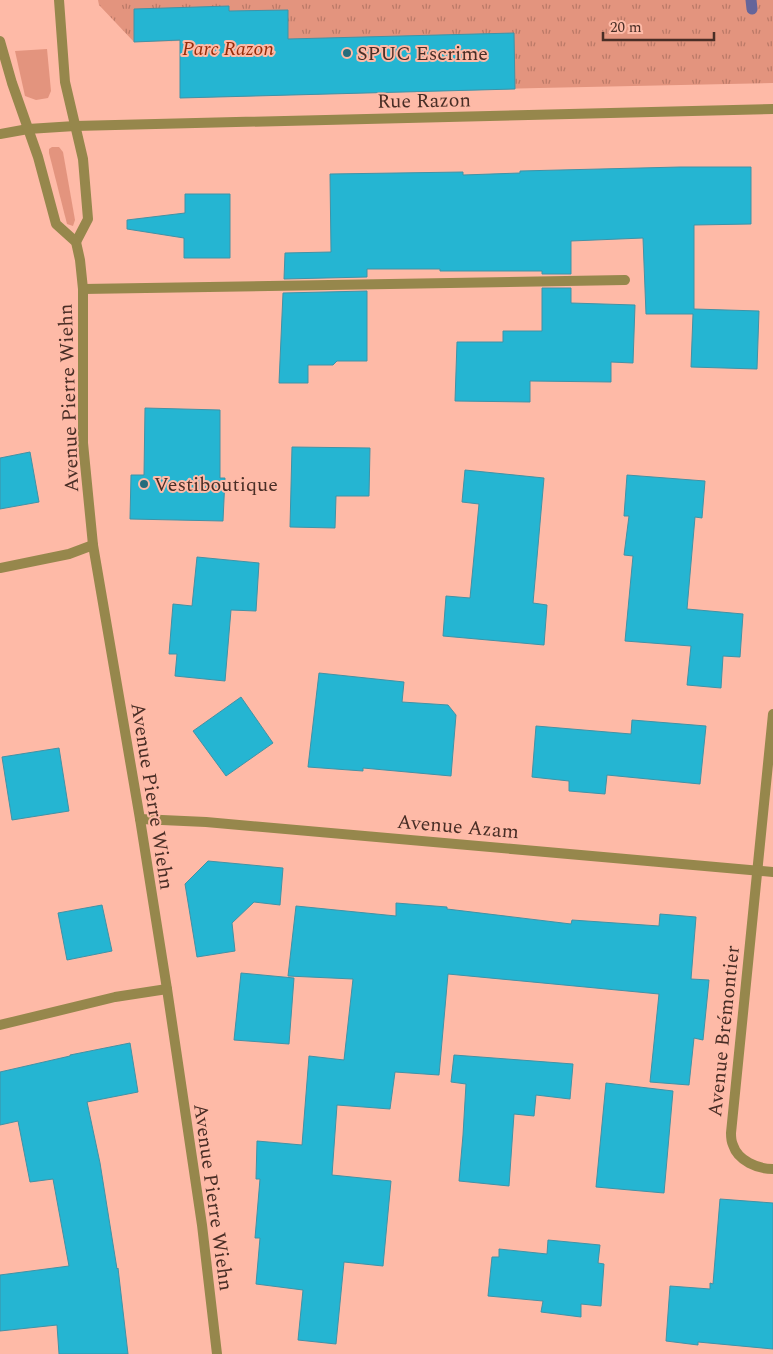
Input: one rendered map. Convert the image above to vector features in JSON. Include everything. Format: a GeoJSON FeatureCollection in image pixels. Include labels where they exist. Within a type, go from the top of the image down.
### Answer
{"type":"FeatureCollection","features":[{"type":"Feature","properties":{"kind":"street"},"geometry":{"type":"LineString","coordinates":[[0,41],[38,157],[56,224],[76,242],[88,219],[83,159],[65,82],[59,0]]}},
{"type":"Feature","properties":{"kind":"street","name":"Rue Razon"},"geometry":{"type":"LineString","coordinates":[[0,134],[28,129],[75,126],[773,109]]}},
{"type":"Feature","properties":{"kind":"street","name":"Avenue Pierre Wiehn"},"geometry":{"type":"LineString","coordinates":[[76,242],[83,289],[83,442],[92,545],[140,819],[202,1225],[217,1354]]}},
{"type":"Feature","properties":{"kind":"street"},"geometry":{"type":"LineString","coordinates":[[83,289],[625,280]]}},
{"type":"Feature","properties":{"kind":"street"},"geometry":{"type":"LineString","coordinates":[[0,568],[69,554],[92,545]]}},
{"type":"Feature","properties":{"kind":"street","name":"Avenue Brémontier"},"geometry":{"type":"LineString","coordinates":[[773,714],[731,1133],[733,1146],[740,1156],[764,1169],[773,1169]]}},
{"type":"Feature","properties":{"kind":"street","name":"Avenue Azam"},"geometry":{"type":"LineString","coordinates":[[140,819],[206,822],[773,872]]}},
{"type":"Feature","properties":{"kind":"street"},"geometry":{"type":"LineString","coordinates":[[0,1024],[115,998],[166,989]]}},
{"type":"Feature","properties":{"kind":"green space","name":"Parc Razon"},"geometry":{"type":"Polygon","coordinates":[[[98,0],[773,0],[773,83],[180,98],[180,41],[134,42],[99,5],[98,0]]]}},
{"type":"Feature","properties":{"kind":"green space"},"geometry":{"type":"Polygon","coordinates":[[[47,49],[51,91],[48,98],[36,100],[25,96],[15,51],[47,49]]]}},
{"type":"Feature","properties":{"kind":"green space"},"geometry":{"type":"Polygon","coordinates":[[[59,147],[63,152],[75,220],[73,226],[67,224],[49,153],[49,149],[59,147]]]}},
{"type":"Feature","properties":{"kind":"building","name":"SPUC Escrime"},"geometry":{"type":"Polygon","coordinates":[[[229,6],[229,11],[288,10],[288,39],[514,33],[515,89],[180,98],[180,40],[134,42],[134,9],[229,6]]]}},
{"type":"Feature","properties":{"kind":"building"},"geometry":{"type":"Polygon","coordinates":[[[751,167],[751,224],[694,225],[694,309],[759,311],[757,369],[691,367],[693,314],[646,314],[643,238],[571,241],[571,274],[542,274],[542,271],[367,269],[367,277],[284,279],[285,253],[331,252],[330,174],[463,172],[463,175],[520,173],[520,171],[751,167]]]}},
{"type":"Feature","properties":{"kind":"building"},"geometry":{"type":"Polygon","coordinates":[[[185,194],[230,194],[230,258],[184,258],[184,238],[127,229],[127,220],[185,213],[185,194]]]}},
{"type":"Feature","properties":{"kind":"building"},"geometry":{"type":"Polygon","coordinates":[[[542,288],[571,288],[571,303],[635,305],[633,363],[611,362],[611,382],[530,381],[530,402],[455,401],[457,342],[503,342],[503,331],[542,331],[542,288]]]}},
{"type":"Feature","properties":{"kind":"building"},"geometry":{"type":"Polygon","coordinates":[[[367,291],[367,361],[337,361],[333,365],[308,365],[308,383],[279,383],[283,293],[367,291]]]}},
{"type":"Feature","properties":{"kind":"building"},"geometry":{"type":"Polygon","coordinates":[[[145,408],[220,410],[220,478],[225,478],[223,521],[130,519],[131,475],[144,475],[145,408]]]}},
{"type":"Feature","properties":{"kind":"building"},"geometry":{"type":"Polygon","coordinates":[[[292,447],[370,448],[369,496],[336,496],[335,528],[290,527],[292,447]]]}},
{"type":"Feature","properties":{"kind":"building"},"geometry":{"type":"Polygon","coordinates":[[[30,452],[39,502],[0,509],[0,458],[30,452]]]}},
{"type":"Feature","properties":{"kind":"building"},"geometry":{"type":"Polygon","coordinates":[[[465,470],[544,478],[533,603],[547,605],[544,645],[443,636],[446,596],[470,598],[479,504],[462,502],[465,470]]]}},
{"type":"Feature","properties":{"kind":"building"},"geometry":{"type":"Polygon","coordinates":[[[627,475],[705,481],[702,518],[695,517],[687,609],[743,614],[740,657],[723,656],[721,688],[687,685],[691,646],[625,641],[633,556],[624,555],[629,516],[624,516],[627,475]]]}},
{"type":"Feature","properties":{"kind":"building"},"geometry":{"type":"Polygon","coordinates":[[[197,557],[259,563],[256,611],[231,610],[225,681],[175,676],[177,654],[169,654],[173,604],[192,606],[197,557]]]}},
{"type":"Feature","properties":{"kind":"building"},"geometry":{"type":"Polygon","coordinates":[[[319,673],[404,682],[402,702],[448,705],[456,715],[451,776],[363,768],[363,771],[308,767],[319,673]]]}},
{"type":"Feature","properties":{"kind":"building"},"geometry":{"type":"Polygon","coordinates":[[[241,697],[273,743],[226,776],[193,731],[241,697]]]}},
{"type":"Feature","properties":{"kind":"building"},"geometry":{"type":"Polygon","coordinates":[[[632,720],[706,726],[700,784],[607,775],[605,794],[569,791],[569,781],[532,777],[536,726],[631,734],[632,720]]]}},
{"type":"Feature","properties":{"kind":"building"},"geometry":{"type":"Polygon","coordinates":[[[59,748],[69,811],[12,820],[2,757],[59,748]]]}},
{"type":"Feature","properties":{"kind":"building"},"geometry":{"type":"Polygon","coordinates":[[[208,861],[283,868],[280,905],[254,902],[232,923],[235,951],[197,957],[185,884],[208,861]]]}},
{"type":"Feature","properties":{"kind":"building"},"geometry":{"type":"Polygon","coordinates":[[[396,903],[447,907],[447,909],[571,924],[572,920],[659,926],[660,914],[696,917],[691,979],[709,980],[703,1040],[694,1038],[689,1085],[650,1082],[659,994],[448,974],[439,1075],[395,1072],[390,1109],[337,1105],[332,1175],[391,1181],[383,1266],[344,1262],[336,1344],[298,1340],[303,1290],[256,1284],[260,1238],[255,1238],[260,1179],[256,1179],[257,1141],[302,1145],[309,1056],[344,1060],[353,979],[288,976],[296,906],[396,916],[396,903]]]}},
{"type":"Feature","properties":{"kind":"building"},"geometry":{"type":"Polygon","coordinates":[[[102,905],[112,951],[67,960],[58,913],[102,905]]]}},
{"type":"Feature","properties":{"kind":"building"},"geometry":{"type":"Polygon","coordinates":[[[241,973],[294,978],[289,1044],[234,1040],[241,973]]]}},
{"type":"Feature","properties":{"kind":"building"},"geometry":{"type":"Polygon","coordinates":[[[130,1043],[138,1092],[87,1102],[100,1163],[118,1268],[128,1354],[59,1354],[57,1325],[0,1331],[0,1275],[69,1266],[53,1179],[30,1182],[18,1121],[0,1125],[0,1072],[130,1043]]]}},
{"type":"Feature","properties":{"kind":"building"},"geometry":{"type":"Polygon","coordinates":[[[454,1055],[573,1064],[570,1099],[536,1095],[534,1116],[514,1114],[509,1186],[459,1181],[466,1084],[451,1082],[454,1055]]]}},
{"type":"Feature","properties":{"kind":"building"},"geometry":{"type":"Polygon","coordinates":[[[606,1083],[673,1091],[664,1193],[596,1187],[606,1083]]]}},
{"type":"Feature","properties":{"kind":"building"},"geometry":{"type":"Polygon","coordinates":[[[720,1199],[773,1203],[773,1349],[698,1342],[698,1345],[666,1341],[670,1286],[710,1289],[710,1283],[713,1284],[720,1199]]]}},
{"type":"Feature","properties":{"kind":"building"},"geometry":{"type":"Polygon","coordinates":[[[548,1240],[600,1245],[598,1263],[604,1264],[601,1306],[581,1304],[581,1317],[541,1312],[543,1301],[488,1296],[492,1257],[499,1257],[499,1249],[547,1254],[548,1240]]]}},
{"type":"Feature","properties":{"kind":"waterway"},"geometry":{"type":"LineString","coordinates":[[751,0],[752,9]]}},
{"type":"Feature","properties":{"kind":"place","name":"SPUC Escrime"},"geometry":{"type":"Point","coordinates":[347,53]}},
{"type":"Feature","properties":{"kind":"place","name":"Vestiboutique"},"geometry":{"type":"Point","coordinates":[144,484]}}]}
